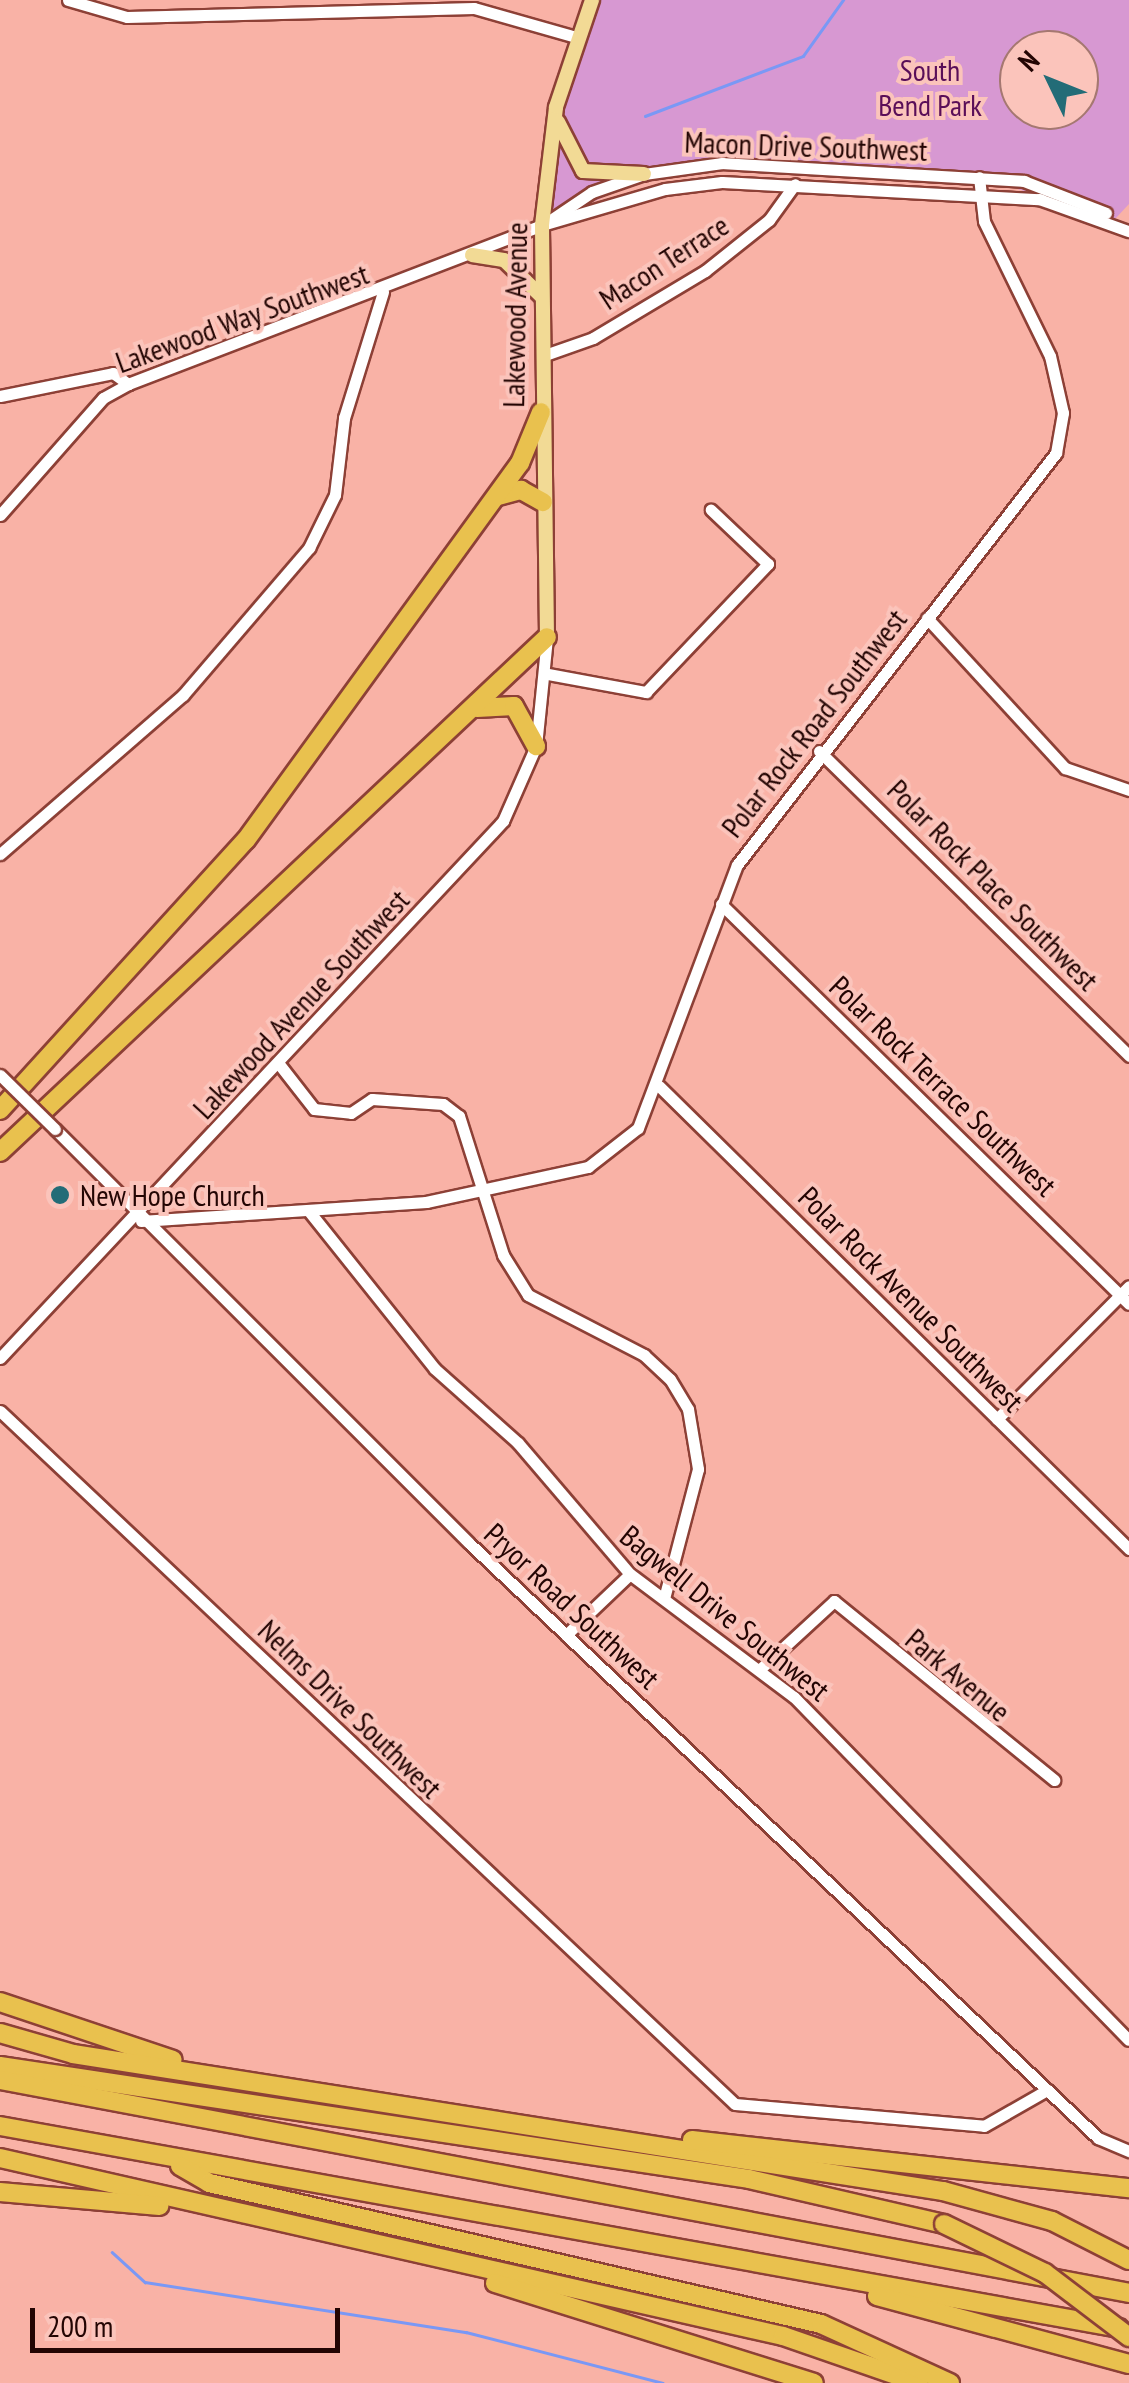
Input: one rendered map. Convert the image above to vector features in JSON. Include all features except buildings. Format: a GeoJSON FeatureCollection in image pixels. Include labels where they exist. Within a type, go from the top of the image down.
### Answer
{"type":"FeatureCollection","features":[{"type":"Feature","properties":{"kind":"highway"},"geometry":{"type":"LineString","coordinates":[[0,1110],[246,840],[495,498],[541,412]]}},
{"type":"Feature","properties":{"kind":"highway"},"geometry":{"type":"LineString","coordinates":[[495,498],[521,490],[543,502]]}},
{"type":"Feature","properties":{"kind":"highway"},"geometry":{"type":"LineString","coordinates":[[0,1152],[55,1093],[476,708],[547,637]]}},
{"type":"Feature","properties":{"kind":"highway"},"geometry":{"type":"LineString","coordinates":[[476,708],[514,706],[536,746]]}},
{"type":"Feature","properties":{"kind":"highway"},"geometry":{"type":"LineString","coordinates":[[0,2002],[266,2083]]}},
{"type":"Feature","properties":{"kind":"highway"},"geometry":{"type":"LineString","coordinates":[[0,2033],[73,2054],[600,2132],[942,2191],[1038,2216],[1125,2257]]}},
{"type":"Feature","properties":{"kind":"highway"},"geometry":{"type":"LineString","coordinates":[[0,2066],[749,2180],[944,2224],[1045,2272],[1129,2334]]}},
{"type":"Feature","properties":{"kind":"highway"},"geometry":{"type":"LineString","coordinates":[[0,2080],[1129,2293]]}},
{"type":"Feature","properties":{"kind":"highway"},"geometry":{"type":"LineString","coordinates":[[0,2126],[1129,2334]]}},
{"type":"Feature","properties":{"kind":"highway"},"geometry":{"type":"LineString","coordinates":[[600,2132],[1077,2179],[1129,2190]]}},
{"type":"Feature","properties":{"kind":"highway"},"geometry":{"type":"LineString","coordinates":[[0,2158],[394,2252],[783,2336],[919,2383]]}},
{"type":"Feature","properties":{"kind":"highway"},"geometry":{"type":"LineString","coordinates":[[171,2160],[209,2183],[821,2324],[950,2383]]}},
{"type":"Feature","properties":{"kind":"highway"},"geometry":{"type":"LineString","coordinates":[[0,2192],[229,2214]]}},
{"type":"Feature","properties":{"kind":"highway"},"geometry":{"type":"LineString","coordinates":[[394,2252],[814,2383]]}},
{"type":"Feature","properties":{"kind":"highway"},"geometry":{"type":"LineString","coordinates":[[790,2271],[1129,2364]]}},
{"type":"Feature","properties":{"kind":"main road","name":"Lakewood Avenue"},"geometry":{"type":"LineString","coordinates":[[547,637],[541,412],[542,225],[556,114],[576,38],[592,0]]}},
{"type":"Feature","properties":{"kind":"main road"},"geometry":{"type":"LineString","coordinates":[[556,114],[583,171],[644,174]]}},
{"type":"Feature","properties":{"kind":"main road"},"geometry":{"type":"LineString","coordinates":[[472,254],[504,260],[542,297]]}},
{"type":"Feature","properties":{"kind":"street"},"geometry":{"type":"LineString","coordinates":[[68,0],[127,18],[474,8],[576,38]]}},
{"type":"Feature","properties":{"kind":"street","name":"Macon Drive Southwest"},"geometry":{"type":"LineString","coordinates":[[542,225],[570,202],[644,174],[722,163],[979,177],[1054,189],[1129,231]]}},
{"type":"Feature","properties":{"kind":"street","name":"Polar Rock Road Southwest"},"geometry":{"type":"LineString","coordinates":[[138,1218],[308,1210],[487,1190],[604,1159],[638,1128],[659,1086],[737,865],[819,751],[1045,474],[1062,430],[1050,356],[979,195],[979,177]]}},
{"type":"Feature","properties":{"kind":"street","name":"Macon Drive Southwest"},"geometry":{"type":"LineString","coordinates":[[542,225],[665,189],[795,184],[979,195],[1072,206],[1129,231]]}},
{"type":"Feature","properties":{"kind":"street","name":"Macon Terrace"},"geometry":{"type":"LineString","coordinates":[[542,356],[593,338],[705,271],[770,220],[795,184]]}},
{"type":"Feature","properties":{"kind":"street","name":"Lakewood Way Southwest"},"geometry":{"type":"LineString","coordinates":[[0,514],[103,398],[128,384],[383,292],[542,225]]}},
{"type":"Feature","properties":{"kind":"street"},"geometry":{"type":"LineString","coordinates":[[0,854],[183,695],[308,548],[334,495],[344,418],[383,292]]}},
{"type":"Feature","properties":{"kind":"street"},"geometry":{"type":"LineString","coordinates":[[0,396],[113,373],[128,384]]}},
{"type":"Feature","properties":{"kind":"street"},"geometry":{"type":"LineString","coordinates":[[548,674],[646,692],[768,564],[711,510]]}},
{"type":"Feature","properties":{"kind":"street"},"geometry":{"type":"LineString","coordinates":[[927,618],[1066,768],[1129,790]]}},
{"type":"Feature","properties":{"kind":"street","name":"Lakewood Avenue Southwest"},"geometry":{"type":"LineString","coordinates":[[0,1358],[138,1218],[495,832],[536,746],[548,674],[547,637]]}},
{"type":"Feature","properties":{"kind":"street","name":"Polar Rock Place Southwest"},"geometry":{"type":"LineString","coordinates":[[819,751],[1129,1056]]}},
{"type":"Feature","properties":{"kind":"street","name":"Polar Rock Terrace Southwest"},"geometry":{"type":"LineString","coordinates":[[721,904],[1126,1295]]}},
{"type":"Feature","properties":{"kind":"street"},"geometry":{"type":"LineString","coordinates":[[279,1064],[314,1109],[442,1104],[464,1126],[487,1190],[502,1255],[528,1296],[644,1355],[688,1409],[698,1468],[664,1600]]}},
{"type":"Feature","properties":{"kind":"street","name":"Pryor Road Southwest"},"geometry":{"type":"LineString","coordinates":[[0,1075],[138,1218],[566,1635],[1098,2138],[1129,2151]]}},
{"type":"Feature","properties":{"kind":"street","name":"Polar Rock Avenue Southwest"},"geometry":{"type":"LineString","coordinates":[[659,1086],[1129,1549]]}},
{"type":"Feature","properties":{"kind":"street","name":"Bagwell Drive Southwest"},"geometry":{"type":"LineString","coordinates":[[308,1210],[435,1369],[518,1443],[630,1574],[758,1670],[1129,2040]]}},
{"type":"Feature","properties":{"kind":"street"},"geometry":{"type":"LineString","coordinates":[[998,1419],[1126,1295]]}},
{"type":"Feature","properties":{"kind":"street","name":"Nelms Drive Southwest"},"geometry":{"type":"LineString","coordinates":[[0,1411],[735,2104],[758,2112],[984,2126],[1047,2090]]}},
{"type":"Feature","properties":{"kind":"street"},"geometry":{"type":"LineString","coordinates":[[566,1635],[630,1574]]}},
{"type":"Feature","properties":{"kind":"street","name":"Park Avenue"},"geometry":{"type":"LineString","coordinates":[[758,1670],[834,1601],[1054,1780]]}},
{"type":"Feature","properties":{"kind":"green space","name":"South Bend Park"},"geometry":{"type":"Polygon","coordinates":[[[592,0],[1129,0],[1129,204],[1115,219],[979,177],[722,163],[670,167],[542,225],[576,37],[592,0]]]}},
{"type":"Feature","properties":{"kind":"waterway"},"geometry":{"type":"LineString","coordinates":[[645,116],[803,56],[843,0]]}},
{"type":"Feature","properties":{"kind":"waterway"},"geometry":{"type":"LineString","coordinates":[[112,2252],[145,2282],[466,2332],[663,2383]]}},
{"type":"Feature","properties":{"kind":"place","name":"New Hope Church"},"geometry":{"type":"Point","coordinates":[60,1195]}}]}
